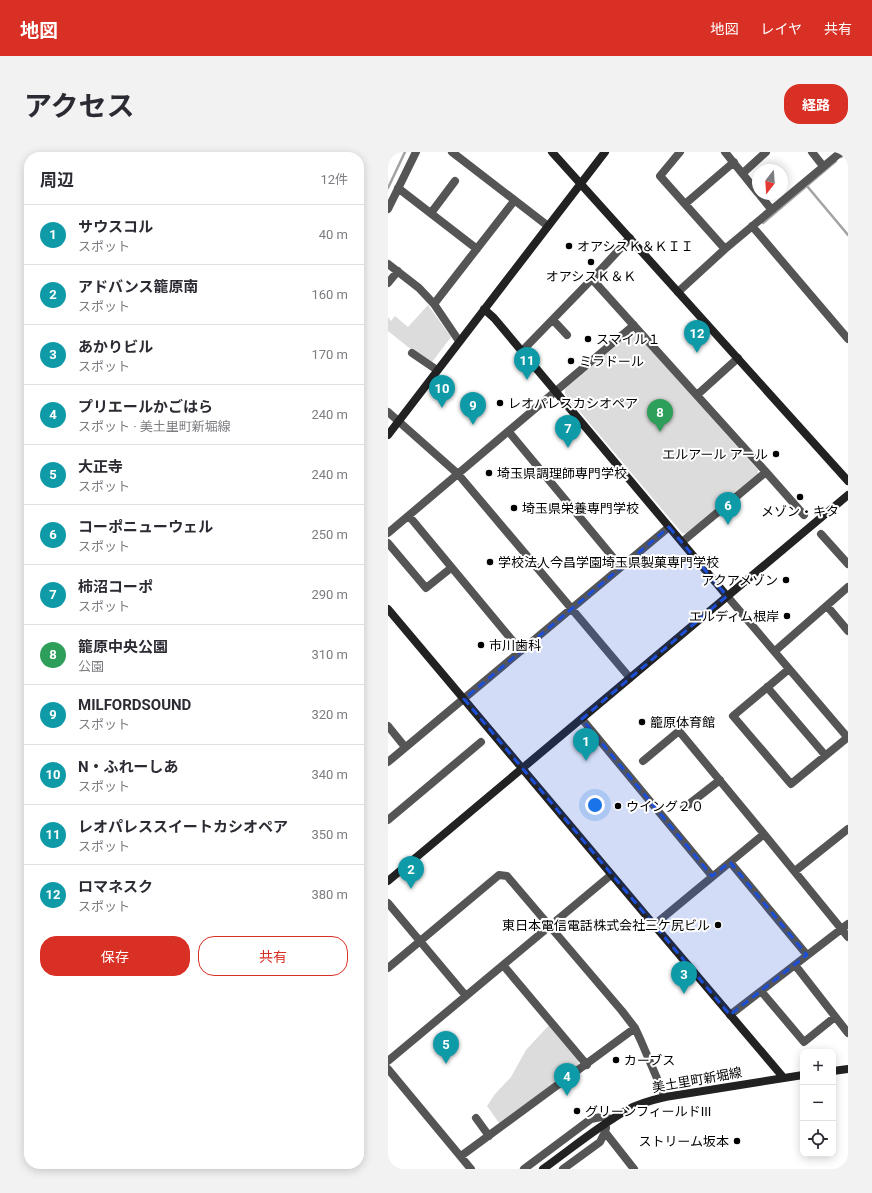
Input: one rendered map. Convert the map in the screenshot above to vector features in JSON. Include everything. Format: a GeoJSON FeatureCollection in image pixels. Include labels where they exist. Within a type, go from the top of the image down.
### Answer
{"type":"FeatureCollection","features":[{"type":"Feature","properties":{"kind":"street"},"geometry":{"type":"LineString","coordinates":[[388,209],[416,152]]}},
{"type":"Feature","properties":{"kind":"street"},"geometry":{"type":"LineString","coordinates":[[452,152],[548,226]]}},
{"type":"Feature","properties":{"kind":"street"},"geometry":{"type":"LineString","coordinates":[[552,152],[848,481]]}},
{"type":"Feature","properties":{"kind":"street"},"geometry":{"type":"LineString","coordinates":[[388,435],[605,152]]}},
{"type":"Feature","properties":{"kind":"street"},"geometry":{"type":"LineString","coordinates":[[680,152],[660,176],[725,249]]}},
{"type":"Feature","properties":{"kind":"street"},"geometry":{"type":"LineString","coordinates":[[725,152],[752,184]]}},
{"type":"Feature","properties":{"kind":"street"},"geometry":{"type":"LineString","coordinates":[[743,173],[766,152]]}},
{"type":"Feature","properties":{"kind":"street"},"geometry":{"type":"LineString","coordinates":[[812,152],[823,166]]}},
{"type":"Feature","properties":{"kind":"street"},"geometry":{"type":"LineString","coordinates":[[678,292],[771,209],[841,152]]}},
{"type":"Feature","properties":{"kind":"street"},"geometry":{"type":"LineString","coordinates":[[685,204],[734,162]]}},
{"type":"Feature","properties":{"kind":"street"},"geometry":{"type":"LineString","coordinates":[[431,213],[455,181]]}},
{"type":"Feature","properties":{"kind":"street"},"geometry":{"type":"LineString","coordinates":[[398,188],[477,249]]}},
{"type":"Feature","properties":{"kind":"street"},"geometry":{"type":"LineString","coordinates":[[764,200],[771,209]]}},
{"type":"Feature","properties":{"kind":"street"},"geometry":{"type":"LineString","coordinates":[[434,304],[514,201]]}},
{"type":"Feature","properties":{"kind":"street"},"geometry":{"type":"LineString","coordinates":[[752,226],[848,339]]}},
{"type":"Feature","properties":{"kind":"street"},"geometry":{"type":"LineString","coordinates":[[522,351],[630,238]]}},
{"type":"Feature","properties":{"kind":"street"},"geometry":{"type":"LineString","coordinates":[[388,264],[419,288],[434,304],[460,341]]}},
{"type":"Feature","properties":{"kind":"street"},"geometry":{"type":"LineString","coordinates":[[388,283],[398,271]]}},
{"type":"Feature","properties":{"kind":"street"},"geometry":{"type":"LineString","coordinates":[[592,279],[804,514]]}},
{"type":"Feature","properties":{"kind":"street"},"geometry":{"type":"LineString","coordinates":[[484,309],[522,351],[727,596],[775,650],[789,669],[848,737],[791,784],[733,716],[789,669]]}},
{"type":"Feature","properties":{"kind":"street"},"geometry":{"type":"LineString","coordinates":[[553,320],[567,335]]}},
{"type":"Feature","properties":{"kind":"street"},"geometry":{"type":"LineString","coordinates":[[388,533],[634,326]]}},
{"type":"Feature","properties":{"kind":"street"},"geometry":{"type":"LineString","coordinates":[[412,353],[438,370]]}},
{"type":"Feature","properties":{"kind":"street"},"geometry":{"type":"LineString","coordinates":[[697,395],[738,358]]}},
{"type":"Feature","properties":{"kind":"street"},"geometry":{"type":"LineString","coordinates":[[388,412],[458,474],[630,678]]}},
{"type":"Feature","properties":{"kind":"street"},"geometry":{"type":"LineString","coordinates":[[509,432],[621,567]]}},
{"type":"Feature","properties":{"kind":"street"},"geometry":{"type":"LineString","coordinates":[[682,542],[766,472]]}},
{"type":"Feature","properties":{"kind":"street"},"geometry":{"type":"LineString","coordinates":[[388,881],[848,495]]}},
{"type":"Feature","properties":{"kind":"street"},"geometry":{"type":"LineString","coordinates":[[409,516],[521,651]]}},
{"type":"Feature","properties":{"kind":"street"},"geometry":{"type":"LineString","coordinates":[[388,762],[669,526]]}},
{"type":"Feature","properties":{"kind":"street"},"geometry":{"type":"LineString","coordinates":[[821,534],[848,564]]}},
{"type":"Feature","properties":{"kind":"street"},"geometry":{"type":"LineString","coordinates":[[388,543],[426,588],[452,568]]}},
{"type":"Feature","properties":{"kind":"street"},"geometry":{"type":"LineString","coordinates":[[775,650],[848,588]]}},
{"type":"Feature","properties":{"kind":"street"},"geometry":{"type":"LineString","coordinates":[[827,606],[848,631]]}},
{"type":"Feature","properties":{"kind":"street"},"geometry":{"type":"LineString","coordinates":[[388,609],[783,1077]]}},
{"type":"Feature","properties":{"kind":"street"},"geometry":{"type":"LineString","coordinates":[[767,687],[826,755]]}},
{"type":"Feature","properties":{"kind":"street"},"geometry":{"type":"LineString","coordinates":[[582,719],[712,876]]}},
{"type":"Feature","properties":{"kind":"street"},"geometry":{"type":"LineString","coordinates":[[388,726],[406,747]]}},
{"type":"Feature","properties":{"kind":"street"},"geometry":{"type":"LineString","coordinates":[[643,761],[679,731],[795,871],[845,926],[848,936]]}},
{"type":"Feature","properties":{"kind":"street"},"geometry":{"type":"LineString","coordinates":[[388,820],[481,742]]}},
{"type":"Feature","properties":{"kind":"street"},"geometry":{"type":"LineString","coordinates":[[684,808],[720,780]]}},
{"type":"Feature","properties":{"kind":"street"},"geometry":{"type":"LineString","coordinates":[[795,871],[848,829]]}},
{"type":"Feature","properties":{"kind":"street"},"geometry":{"type":"LineString","coordinates":[[654,925],[764,834]]}},
{"type":"Feature","properties":{"kind":"street"},"geometry":{"type":"LineString","coordinates":[[730,862],[807,955]]}},
{"type":"Feature","properties":{"kind":"street"},"geometry":{"type":"LineString","coordinates":[[388,968],[499,875],[507,876],[635,1028],[665,1097]]}},
{"type":"Feature","properties":{"kind":"street"},"geometry":{"type":"LineString","coordinates":[[388,1061],[611,875]]}},
{"type":"Feature","properties":{"kind":"street"},"geometry":{"type":"LineString","coordinates":[[388,903],[466,996]]}},
{"type":"Feature","properties":{"kind":"street"},"geometry":{"type":"LineString","coordinates":[[730,1015],[845,926]]}},
{"type":"Feature","properties":{"kind":"street"},"geometry":{"type":"LineString","coordinates":[[503,965],[587,1065]]}},
{"type":"Feature","properties":{"kind":"street"},"geometry":{"type":"LineString","coordinates":[[794,965],[848,1033]]}},
{"type":"Feature","properties":{"kind":"street"},"geometry":{"type":"LineString","coordinates":[[761,991],[804,1042],[835,1017]]}},
{"type":"Feature","properties":{"kind":"street"},"geometry":{"type":"LineString","coordinates":[[461,1156],[587,1065],[635,1028]]}},
{"type":"Feature","properties":{"kind":"street"},"geometry":{"type":"LineString","coordinates":[[388,1069],[471,1169]]}},
{"type":"Feature","properties":{"kind":"street"},"geometry":{"type":"LineString","coordinates":[[836,1071],[848,1069]]}},
{"type":"Feature","properties":{"kind":"street","name":"美土里町新堀線"},"geometry":{"type":"LineString","coordinates":[[544,1169],[610,1121],[628,1110],[665,1097],[800,1075]]}},
{"type":"Feature","properties":{"kind":"street"},"geometry":{"type":"LineString","coordinates":[[524,1169],[591,1119],[602,1117],[610,1121],[600,1142],[563,1169]]}},
{"type":"Feature","properties":{"kind":"street"},"geometry":{"type":"LineString","coordinates":[[476,1118],[489,1136]]}},
{"type":"Feature","properties":{"kind":"street"},"geometry":{"type":"LineString","coordinates":[[605,1132],[634,1169]]}},
{"type":"Feature","properties":{"kind":"highlighted area"},"geometry":{"type":"Polygon","coordinates":[[[669,527],[727,596],[582,719],[712,876],[730,862],[807,955],[730,1015],[464,699],[669,527]]]}},
{"type":"Feature","properties":{"kind":"shaded area"},"geometry":{"type":"Polygon","coordinates":[[[428,305],[451,337],[432,362],[408,347],[388,331],[388,317],[391,321],[395,316],[408,327],[428,305]]]}},
{"type":"Feature","properties":{"kind":"shaded area"},"geometry":{"type":"Polygon","coordinates":[[[631,333],[636,333],[758,470],[758,474],[687,534],[682,533],[565,394],[565,389],[631,333]]]}},
{"type":"Feature","properties":{"kind":"shaded area"},"geometry":{"type":"Polygon","coordinates":[[[549,1025],[579,1061],[578,1066],[499,1123],[487,1106],[495,1094],[511,1077],[526,1050],[549,1025]]]}},
{"type":"Feature","properties":{"kind":"waterway"},"geometry":{"type":"LineString","coordinates":[[388,188],[405,152]]}},
{"type":"Feature","properties":{"kind":"waterway"},"geometry":{"type":"LineString","coordinates":[[841,157],[847,152]]}},
{"type":"Feature","properties":{"kind":"waterway"},"geometry":{"type":"LineString","coordinates":[[763,223],[836,161]]}},
{"type":"Feature","properties":{"kind":"waterway"},"geometry":{"type":"LineString","coordinates":[[807,186],[848,235]]}},
{"type":"Feature","properties":{"kind":"place","name":"オアシスＫ＆ＫＩＩ"},"geometry":{"type":"Point","coordinates":[569,246]}},
{"type":"Feature","properties":{"kind":"place","name":"オアシスＫ＆Ｋ"},"geometry":{"type":"Point","coordinates":[591,262]}},
{"type":"Feature","properties":{"kind":"place","name":"スマイル１"},"geometry":{"type":"Point","coordinates":[588,339]}},
{"type":"Feature","properties":{"kind":"place","name":"ロマネスク"},"geometry":{"type":"Point","coordinates":[697,353]}},
{"type":"Feature","properties":{"kind":"place","name":"ミラドール"},"geometry":{"type":"Point","coordinates":[571,361]}},
{"type":"Feature","properties":{"kind":"place","name":"レオパレススイートカシオペア"},"geometry":{"type":"Point","coordinates":[527,380]}},
{"type":"Feature","properties":{"kind":"place","name":"レオパレスカシオペア"},"geometry":{"type":"Point","coordinates":[500,403]}},
{"type":"Feature","properties":{"kind":"place","name":"N・ふれーしあ"},"geometry":{"type":"Point","coordinates":[442,408]}},
{"type":"Feature","properties":{"kind":"place","name":"MILFORDSOUND"},"geometry":{"type":"Point","coordinates":[473,425]}},
{"type":"Feature","properties":{"kind":"place","name":"籠原中央公園"},"geometry":{"type":"Point","coordinates":[660,432]}},
{"type":"Feature","properties":{"kind":"place","name":"柿沼コーポ"},"geometry":{"type":"Point","coordinates":[568,448]}},
{"type":"Feature","properties":{"kind":"place","name":"エルアール アール"},"geometry":{"type":"Point","coordinates":[776,454]}},
{"type":"Feature","properties":{"kind":"place","name":"埼玉県調理師専門学校"},"geometry":{"type":"Point","coordinates":[489,473]}},
{"type":"Feature","properties":{"kind":"place","name":"メゾン・キタ"},"geometry":{"type":"Point","coordinates":[800,497]}},
{"type":"Feature","properties":{"kind":"place","name":"埼玉県栄養専門学校"},"geometry":{"type":"Point","coordinates":[514,508]}},
{"type":"Feature","properties":{"kind":"place","name":"コーポニューウェル"},"geometry":{"type":"Point","coordinates":[728,525]}},
{"type":"Feature","properties":{"kind":"place","name":"学校法人今昌学園埼玉県製菓専門学校"},"geometry":{"type":"Point","coordinates":[490,562]}},
{"type":"Feature","properties":{"kind":"place","name":"アクアメゾン"},"geometry":{"type":"Point","coordinates":[786,580]}},
{"type":"Feature","properties":{"kind":"place","name":"エルディム根岸"},"geometry":{"type":"Point","coordinates":[787,616]}},
{"type":"Feature","properties":{"kind":"place","name":"市川歯科"},"geometry":{"type":"Point","coordinates":[481,645]}},
{"type":"Feature","properties":{"kind":"place","name":"籠原体育館"},"geometry":{"type":"Point","coordinates":[642,722]}},
{"type":"Feature","properties":{"kind":"place","name":"サウスコル"},"geometry":{"type":"Point","coordinates":[586,761]}},
{"type":"Feature","properties":{"kind":"place","name":"ウイング２０"},"geometry":{"type":"Point","coordinates":[618,806]}},
{"type":"Feature","properties":{"kind":"place","name":"アドバンス籠原南"},"geometry":{"type":"Point","coordinates":[411,889]}},
{"type":"Feature","properties":{"kind":"place","name":"東日本電信電話株式会社三ケ尻ビル"},"geometry":{"type":"Point","coordinates":[718,925]}},
{"type":"Feature","properties":{"kind":"place","name":"あかりビル"},"geometry":{"type":"Point","coordinates":[684,994]}},
{"type":"Feature","properties":{"kind":"place","name":"カーブス"},"geometry":{"type":"Point","coordinates":[616,1060]}},
{"type":"Feature","properties":{"kind":"place","name":"大正寺"},"geometry":{"type":"Point","coordinates":[446,1064]}},
{"type":"Feature","properties":{"kind":"place","name":"プリエールかごはら"},"geometry":{"type":"Point","coordinates":[567,1096]}},
{"type":"Feature","properties":{"kind":"place","name":"グリーンフィールドIII"},"geometry":{"type":"Point","coordinates":[577,1111]}},
{"type":"Feature","properties":{"kind":"place","name":"ストリーム坂本"},"geometry":{"type":"Point","coordinates":[737,1141]}}]}
